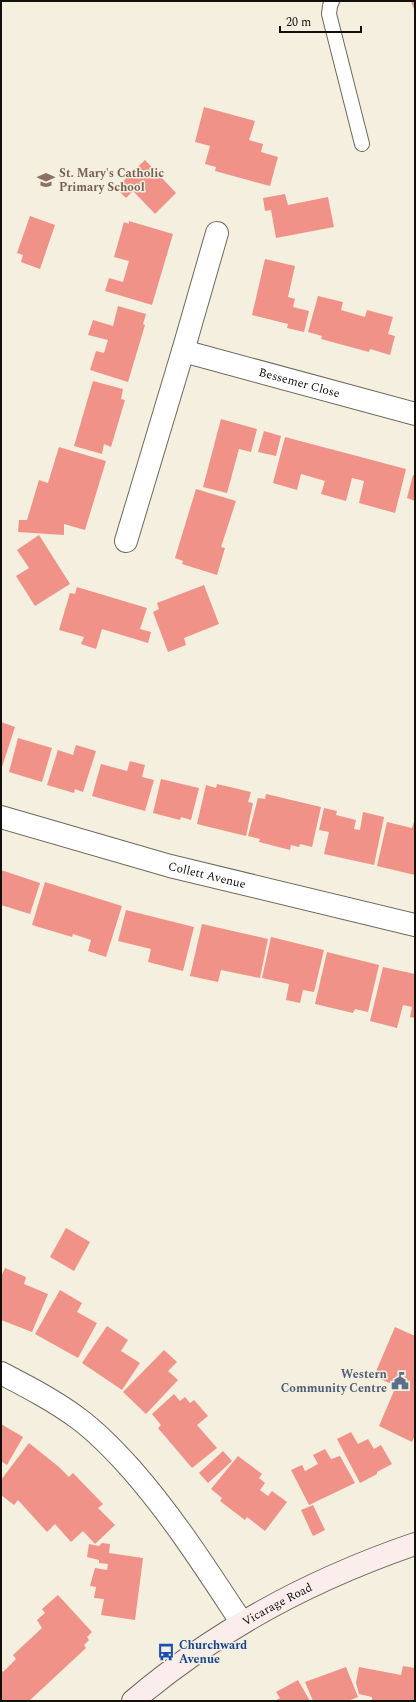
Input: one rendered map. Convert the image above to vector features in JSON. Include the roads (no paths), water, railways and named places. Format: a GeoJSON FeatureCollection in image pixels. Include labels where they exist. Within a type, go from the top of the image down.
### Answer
{"type":"FeatureCollection","features":[{"type":"Feature","properties":{"kind":"main road","name":"Vicarage Road"},"geometry":{"type":"LineString","coordinates":[[133,1701],[178,1665],[242,1623],[347,1571],[415,1544]]}},
{"type":"Feature","properties":{"kind":"street"},"geometry":{"type":"LineString","coordinates":[[126,541],[217,233]]}},
{"type":"Feature","properties":{"kind":"street","name":"Bessemer Close"},"geometry":{"type":"LineString","coordinates":[[183,351],[415,414]]}},
{"type":"Feature","properties":{"kind":"street","name":"Collett Avenue"},"geometry":{"type":"LineString","coordinates":[[1,817],[170,866],[415,925]]}},
{"type":"Feature","properties":{"kind":"street"},"geometry":{"type":"LineString","coordinates":[[1,1373],[43,1395],[80,1420],[115,1452],[151,1492],[184,1534],[242,1623]]}},
{"type":"Feature","properties":{"kind":"lane"},"geometry":{"type":"LineString","coordinates":[[332,1],[329,14],[362,144]]}},
{"type":"Feature","properties":{"kind":"place","name":"St. Mary's Catholic Primary School"},"geometry":{"type":"Point","coordinates":[46,180]}},
{"type":"Feature","properties":{"kind":"place","name":"Western Community Centre"},"geometry":{"type":"Point","coordinates":[400,1381]}},
{"type":"Feature","properties":{"kind":"place","name":"Churchward Avenue"},"geometry":{"type":"Point","coordinates":[166,1652]}}]}
